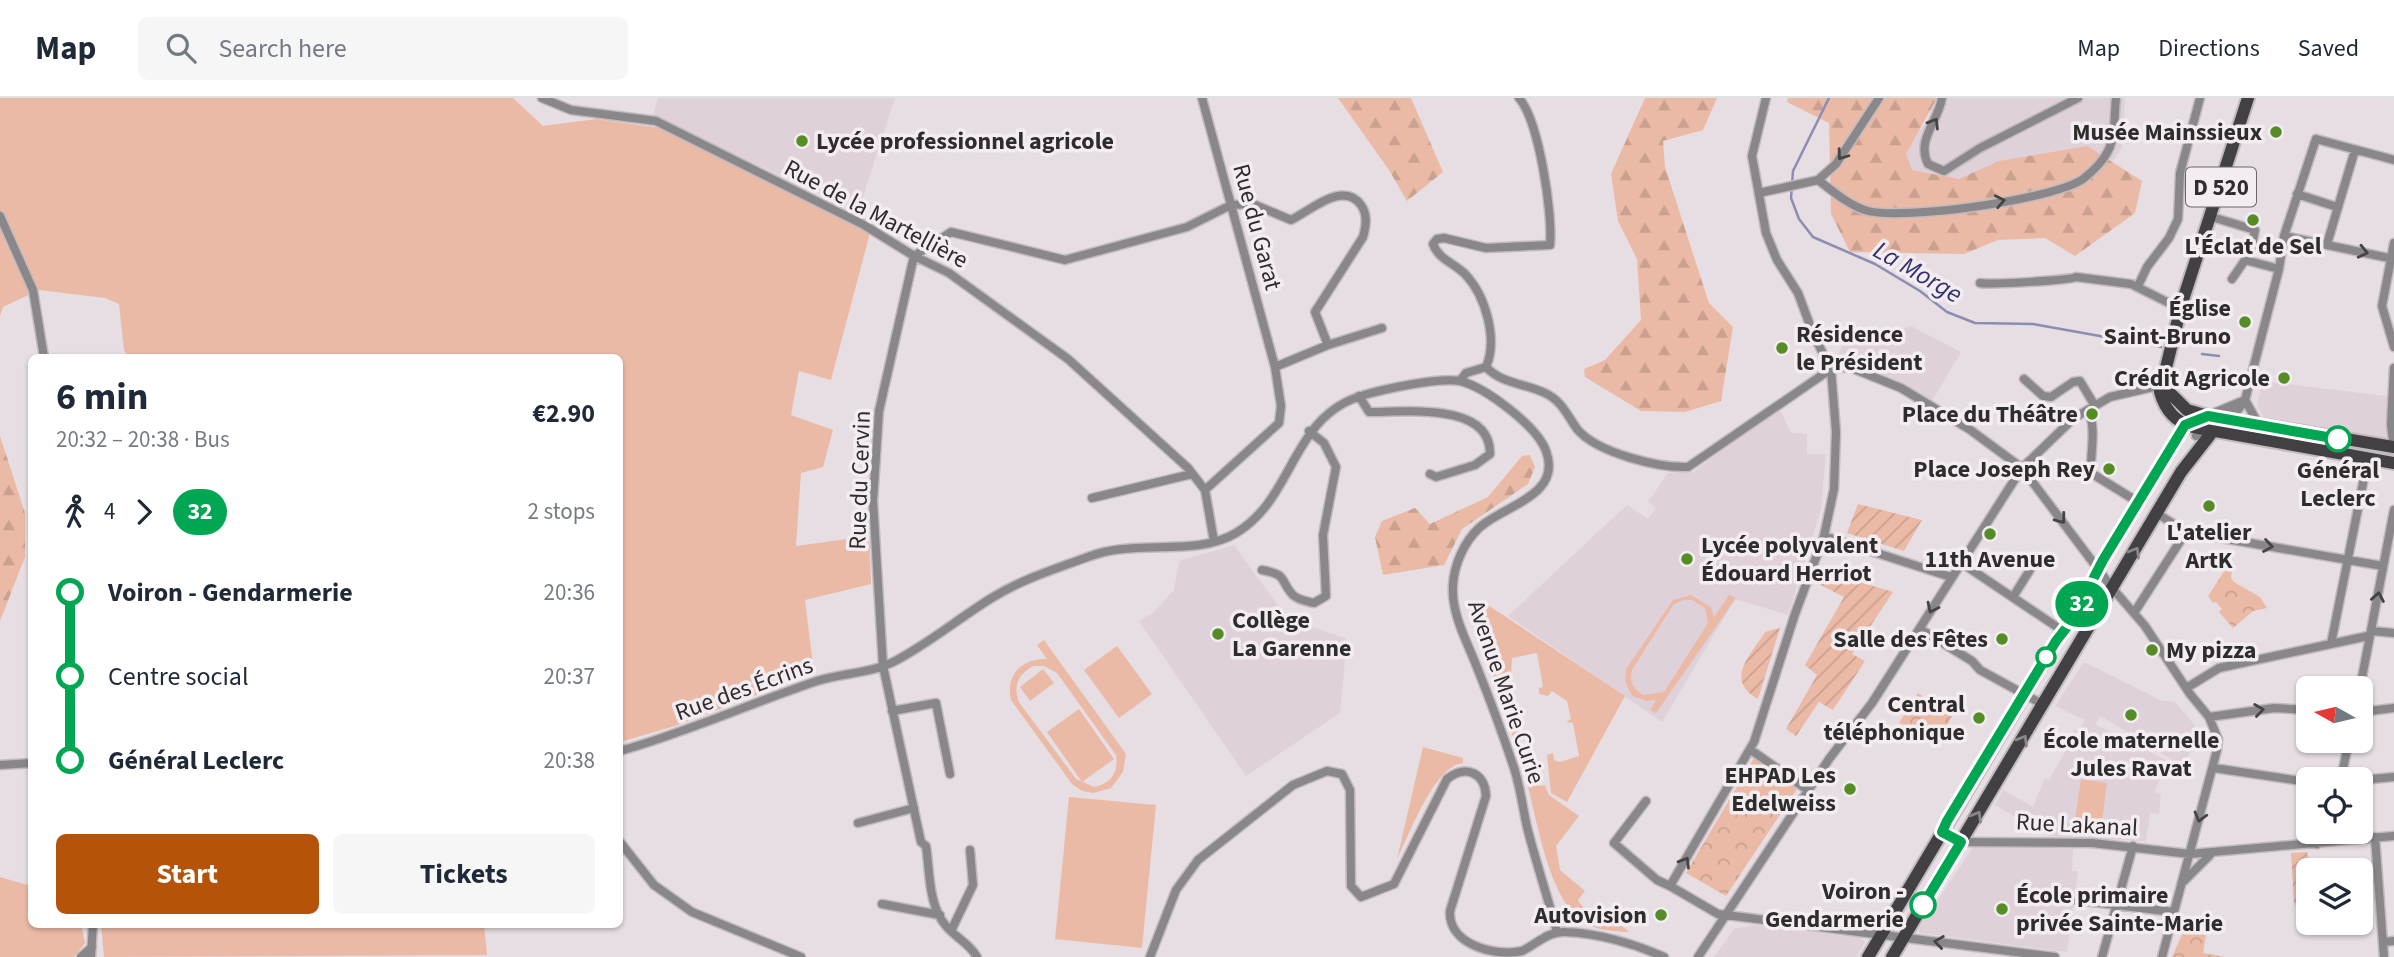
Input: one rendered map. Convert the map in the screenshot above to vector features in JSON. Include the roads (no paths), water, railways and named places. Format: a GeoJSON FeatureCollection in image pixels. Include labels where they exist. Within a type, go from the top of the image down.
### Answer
{"type":"FeatureCollection","features":[{"type":"Feature","properties":{"kind":"main road","name":"D 520"},"geometry":{"type":"LineString","coordinates":[[2162,385],[2181,309],[2213,216],[2248,98]]}},
{"type":"Feature","properties":{"kind":"main road"},"geometry":{"type":"LineString","coordinates":[[1892,957],[2181,472],[2197,429],[2187,410],[2162,385]]}},
{"type":"Feature","properties":{"kind":"main road"},"geometry":{"type":"LineString","coordinates":[[2162,385],[2162,400],[2169,414],[2197,429],[2394,463]]}},
{"type":"Feature","properties":{"kind":"main road"},"geometry":{"type":"LineString","coordinates":[[2187,410],[2260,426],[2394,448]]}},
{"type":"Feature","properties":{"kind":"main road"},"geometry":{"type":"LineString","coordinates":[[1868,957],[2090,588],[2138,502],[2208,416]]}},
{"type":"Feature","properties":{"kind":"main road"},"geometry":{"type":"LineString","coordinates":[[2332,452],[2344,446],[2368,451],[2394,448]]}},
{"type":"Feature","properties":{"kind":"main road"},"geometry":{"type":"LineString","coordinates":[[2090,588],[2098,586],[2102,590],[2104,604]]}},
{"type":"Feature","properties":{"kind":"main road"},"geometry":{"type":"LineString","coordinates":[[1939,836],[1959,847]]}},
{"type":"Feature","properties":{"kind":"street","name":"Rue de la Martellière"},"geometry":{"type":"LineString","coordinates":[[542,98],[571,110],[645,118],[663,124],[864,225],[914,256],[949,273],[1068,359],[1192,474],[1205,490],[1214,541]]}},
{"type":"Feature","properties":{"kind":"street","name":"Rue du Garat"},"geometry":{"type":"LineString","coordinates":[[1202,98],[1275,367],[1281,406],[1279,423],[1205,490]]}},
{"type":"Feature","properties":{"kind":"street"},"geometry":{"type":"LineString","coordinates":[[1486,367],[1493,342],[1484,308],[1467,276],[1440,257],[1433,244],[1444,238],[1486,248],[1550,245],[1549,201],[1534,134],[1519,98]]}},
{"type":"Feature","properties":{"kind":"street"},"geometry":{"type":"LineString","coordinates":[[1670,886],[1751,750],[1824,536],[1834,489],[1836,462],[1831,369],[1814,336],[1798,293],[1777,260],[1766,233],[1752,156],[1766,98]]}},
{"type":"Feature","properties":{"kind":"street"},"geometry":{"type":"LineString","coordinates":[[1759,193],[1813,181],[1836,164],[1879,98]]}},
{"type":"Feature","properties":{"kind":"street"},"geometry":{"type":"LineString","coordinates":[[1942,98],[1938,119],[1925,136],[1923,148],[1928,164],[1944,171],[1980,148],[2078,98]]}},
{"type":"Feature","properties":{"kind":"street"},"geometry":{"type":"LineString","coordinates":[[1813,181],[1853,205],[1869,211],[1935,213],[2058,190],[2082,180],[2107,152],[2112,139],[2116,98]]}},
{"type":"Feature","properties":{"kind":"street"},"geometry":{"type":"LineString","coordinates":[[2138,286],[2178,219],[2180,173],[2200,98]]}},
{"type":"Feature","properties":{"kind":"street"},"geometry":{"type":"LineString","coordinates":[[2197,429],[2238,410],[2245,400],[2280,269],[2284,236],[2319,143],[2394,160]]}},
{"type":"Feature","properties":{"kind":"street"},"geometry":{"type":"LineString","coordinates":[[2327,244],[2353,151]]}},
{"type":"Feature","properties":{"kind":"street"},"geometry":{"type":"LineString","coordinates":[[2301,194],[2336,205]]}},
{"type":"Feature","properties":{"kind":"street"},"geometry":{"type":"LineString","coordinates":[[914,256],[951,232],[1065,260],[1187,228],[1231,205],[1253,204],[1291,219],[1337,196],[1349,195],[1360,203],[1366,225],[1363,237],[1315,312],[1328,345]]}},
{"type":"Feature","properties":{"kind":"street"},"geometry":{"type":"LineString","coordinates":[[0,216],[33,290],[44,354]]}},
{"type":"Feature","properties":{"kind":"street"},"geometry":{"type":"LineString","coordinates":[[2213,216],[2255,230],[2245,260],[2232,279]]}},
{"type":"Feature","properties":{"kind":"street"},"geometry":{"type":"LineString","coordinates":[[2284,236],[2392,258]]}},
{"type":"Feature","properties":{"kind":"street"},"geometry":{"type":"LineString","coordinates":[[2394,243],[2382,306],[2394,347]]}},
{"type":"Feature","properties":{"kind":"street"},"geometry":{"type":"LineString","coordinates":[[2252,244],[2283,251]]}},
{"type":"Feature","properties":{"kind":"street","name":"Rue du Cervin"},"geometry":{"type":"LineString","coordinates":[[914,256],[879,411],[876,439],[873,501],[883,666],[921,842],[926,846],[933,897],[940,915],[951,931],[977,957]]}},
{"type":"Feature","properties":{"kind":"street"},"geometry":{"type":"LineString","coordinates":[[2245,260],[2280,269]]}},
{"type":"Feature","properties":{"kind":"street"},"geometry":{"type":"LineString","coordinates":[[1980,283],[1995,285],[2049,279],[2071,281],[2076,277],[2138,286],[2181,309]]}},
{"type":"Feature","properties":{"kind":"street"},"geometry":{"type":"LineString","coordinates":[[1275,367],[1328,345],[1382,328]]}},
{"type":"Feature","properties":{"kind":"street"},"geometry":{"type":"LineString","coordinates":[[1486,367],[1496,377],[1546,393],[1562,404],[1579,431],[1610,449],[1666,468],[1688,467],[1831,369],[1849,367],[1901,388],[1969,429],[2022,468],[2188,687],[2190,694],[2209,717],[2218,739],[2214,768],[2162,957]]}},
{"type":"Feature","properties":{"kind":"street"},"geometry":{"type":"LineString","coordinates":[[883,666],[956,624],[988,600],[1030,578],[1110,551],[1214,541],[1232,536],[1261,513],[1309,431],[1328,412],[1359,397],[1440,382],[1460,382],[1466,373],[1486,367]]}},
{"type":"Feature","properties":{"kind":"street"},"geometry":{"type":"LineString","coordinates":[[2394,368],[2391,424],[2394,448]]}},
{"type":"Feature","properties":{"kind":"street"},"geometry":{"type":"LineString","coordinates":[[2024,379],[2043,396],[2051,397],[2073,382],[2080,381],[2091,408],[2094,427],[2090,444],[2092,474],[2138,502]]}},
{"type":"Feature","properties":{"kind":"street","name":"Avenue Marie Curie"},"geometry":{"type":"LineString","coordinates":[[1460,382],[1480,391],[1518,417],[1539,437],[1548,455],[1547,476],[1542,485],[1523,503],[1480,526],[1466,544],[1453,584],[1458,622],[1515,772],[1527,827],[1557,932]]}},
{"type":"Feature","properties":{"kind":"street"},"geometry":{"type":"LineString","coordinates":[[1700,956],[1920,629],[2022,468],[2074,418],[2110,397],[2162,385]]}},
{"type":"Feature","properties":{"kind":"street"},"geometry":{"type":"LineString","coordinates":[[1359,397],[1369,412],[1423,412],[1464,417],[1481,427],[1490,440],[1490,454],[1475,465],[1436,477],[1430,474]]}},
{"type":"Feature","properties":{"kind":"street"},"geometry":{"type":"LineString","coordinates":[[2208,416],[2245,400]]}},
{"type":"Feature","properties":{"kind":"street"},"geometry":{"type":"LineString","coordinates":[[2245,400],[2260,426]]}},
{"type":"Feature","properties":{"kind":"street"},"geometry":{"type":"LineString","coordinates":[[1262,570],[1276,573],[1286,581],[1292,594],[1300,599],[1314,603],[1326,596],[1323,535],[1336,467],[1324,443],[1309,431]]}},
{"type":"Feature","properties":{"kind":"street"},"geometry":{"type":"LineString","coordinates":[[2331,643],[2368,458]]}},
{"type":"Feature","properties":{"kind":"street"},"geometry":{"type":"LineString","coordinates":[[1092,498],[1192,474]]}},
{"type":"Feature","properties":{"kind":"street"},"geometry":{"type":"LineString","coordinates":[[2363,676],[2394,510]]}},
{"type":"Feature","properties":{"kind":"street"},"geometry":{"type":"LineString","coordinates":[[2158,514],[2186,532],[2383,566]]}},
{"type":"Feature","properties":{"kind":"street"},"geometry":{"type":"LineString","coordinates":[[2134,613],[2186,532]]}},
{"type":"Feature","properties":{"kind":"street"},"geometry":{"type":"LineString","coordinates":[[1824,536],[1951,577]]}},
{"type":"Feature","properties":{"kind":"street"},"geometry":{"type":"LineString","coordinates":[[2013,597],[2038,557]]}},
{"type":"Feature","properties":{"kind":"street"},"geometry":{"type":"LineString","coordinates":[[1961,562],[2063,631]]}},
{"type":"Feature","properties":{"kind":"street"},"geometry":{"type":"LineString","coordinates":[[1920,629],[1972,661],[1980,670],[2044,705]]}},
{"type":"Feature","properties":{"kind":"street"},"geometry":{"type":"LineString","coordinates":[[2188,687],[2218,668],[2368,636],[2372,631]]}},
{"type":"Feature","properties":{"kind":"street"},"geometry":{"type":"LineString","coordinates":[[2372,631],[2394,633]]}},
{"type":"Feature","properties":{"kind":"street","name":"Rue des Écrins"},"geometry":{"type":"LineString","coordinates":[[623,750],[694,729],[816,681],[883,666]]}},
{"type":"Feature","properties":{"kind":"street"},"geometry":{"type":"LineString","coordinates":[[892,711],[936,703],[950,774]]}},
{"type":"Feature","properties":{"kind":"street"},"geometry":{"type":"LineString","coordinates":[[2209,717],[2274,708],[2296,709]]}},
{"type":"Feature","properties":{"kind":"street"},"geometry":{"type":"LineString","coordinates":[[2373,711],[2394,708]]}},
{"type":"Feature","properties":{"kind":"street"},"geometry":{"type":"LineString","coordinates":[[1751,750],[1809,791]]}},
{"type":"Feature","properties":{"kind":"street"},"geometry":{"type":"LineString","coordinates":[[0,765],[28,763]]}},
{"type":"Feature","properties":{"kind":"street"},"geometry":{"type":"LineString","coordinates":[[2214,768],[2296,780]]}},
{"type":"Feature","properties":{"kind":"street"},"geometry":{"type":"LineString","coordinates":[[1150,957],[1176,890],[1198,860],[1293,785],[1328,771],[1342,774],[1350,790],[1350,873],[1355,894],[1366,897],[1394,884],[1447,779],[1457,771],[1468,771],[1480,776],[1485,783],[1486,796],[1450,911],[1453,930],[1466,944],[1486,952],[1520,952],[1557,932],[1599,937],[1664,957]]}},
{"type":"Feature","properties":{"kind":"street"},"geometry":{"type":"LineString","coordinates":[[2373,779],[2394,777]]}},
{"type":"Feature","properties":{"kind":"street"},"geometry":{"type":"LineString","coordinates":[[1646,801],[1614,843],[1657,880],[1718,914],[2055,957]]}},
{"type":"Feature","properties":{"kind":"street"},"geometry":{"type":"LineString","coordinates":[[858,823],[914,808]]}},
{"type":"Feature","properties":{"kind":"street","name":"Rue Lakanal"},"geometry":{"type":"LineString","coordinates":[[1959,847],[2133,846],[2190,854],[2211,854],[2394,836]]}},
{"type":"Feature","properties":{"kind":"street"},"geometry":{"type":"LineString","coordinates":[[2375,837],[2384,957]]}},
{"type":"Feature","properties":{"kind":"street"},"geometry":{"type":"LineString","coordinates":[[623,846],[654,885],[692,912],[801,957]]}},
{"type":"Feature","properties":{"kind":"street"},"geometry":{"type":"LineString","coordinates":[[2102,957],[2133,846]]}},
{"type":"Feature","properties":{"kind":"street"},"geometry":{"type":"LineString","coordinates":[[951,931],[973,885],[970,850]]}},
{"type":"Feature","properties":{"kind":"street"},"geometry":{"type":"LineString","coordinates":[[2179,890],[2193,869],[2211,854]]}},
{"type":"Feature","properties":{"kind":"street"},"geometry":{"type":"LineString","coordinates":[[2076,900],[2173,912]]}},
{"type":"Feature","properties":{"kind":"street"},"geometry":{"type":"LineString","coordinates":[[882,904],[940,915]]}},
{"type":"Feature","properties":{"kind":"street"},"geometry":{"type":"LineString","coordinates":[[91,957],[95,928]]}},
{"type":"Feature","properties":{"kind":"street"},"geometry":{"type":"LineString","coordinates":[[2383,942],[2394,941]]}},
{"type":"Feature","properties":{"kind":"street"},"geometry":{"type":"LineString","coordinates":[[81,957],[92,947]]}},
{"type":"Feature","properties":{"kind":"waterway","name":"La Morge"},"geometry":{"type":"LineString","coordinates":[[1829,98],[1793,171],[1791,198],[1799,219],[1813,237],[1875,264],[1920,291],[1947,312],[1975,323],[2033,324],[2161,347]]}},
{"type":"Feature","properties":{"kind":"waterway","name":"La Morge"},"geometry":{"type":"LineString","coordinates":[[2202,354],[2219,356]]}},
{"type":"Feature","properties":{"kind":"place","name":"Musée Mainssieux"},"geometry":{"type":"Point","coordinates":[2276,132]}},
{"type":"Feature","properties":{"kind":"place","name":"Lycée professionnel agricole"},"geometry":{"type":"Point","coordinates":[802,141]}},
{"type":"Feature","properties":{"kind":"place","name":"L'Éclat de Sel"},"geometry":{"type":"Point","coordinates":[2253,220]}},
{"type":"Feature","properties":{"kind":"place","name":"Église Saint-Bruno"},"geometry":{"type":"Point","coordinates":[2245,322]}},
{"type":"Feature","properties":{"kind":"place","name":"Résidence le Président"},"geometry":{"type":"Point","coordinates":[1782,348]}},
{"type":"Feature","properties":{"kind":"place","name":"Crédit Agricole"},"geometry":{"type":"Point","coordinates":[2284,378]}},
{"type":"Feature","properties":{"kind":"place","name":"Place du Théâtre"},"geometry":{"type":"Point","coordinates":[2092,414]}},
{"type":"Feature","properties":{"kind":"place","name":"Général Leclerc"},"geometry":{"type":"Point","coordinates":[2338,439]}},
{"type":"Feature","properties":{"kind":"place","name":"Place Joseph Rey"},"geometry":{"type":"Point","coordinates":[2109,469]}},
{"type":"Feature","properties":{"kind":"place","name":"L'atelier ArtK"},"geometry":{"type":"Point","coordinates":[2209,506]}},
{"type":"Feature","properties":{"kind":"place","name":"11th Avenue"},"geometry":{"type":"Point","coordinates":[1990,534]}},
{"type":"Feature","properties":{"kind":"place","name":"Lycée polyvalent Édouard Herriot"},"geometry":{"type":"Point","coordinates":[1687,559]}},
{"type":"Feature","properties":{"kind":"place","name":"Collège La Garenne"},"geometry":{"type":"Point","coordinates":[1218,634]}},
{"type":"Feature","properties":{"kind":"place","name":"Salle des Fêtes"},"geometry":{"type":"Point","coordinates":[2002,639]}},
{"type":"Feature","properties":{"kind":"place","name":"My pizza"},"geometry":{"type":"Point","coordinates":[2152,650]}},
{"type":"Feature","properties":{"kind":"place","name":"École maternelle Jules Ravat"},"geometry":{"type":"Point","coordinates":[2131,715]}},
{"type":"Feature","properties":{"kind":"place","name":"Central téléphonique"},"geometry":{"type":"Point","coordinates":[1979,718]}},
{"type":"Feature","properties":{"kind":"place","name":"EHPAD Les Edelweiss"},"geometry":{"type":"Point","coordinates":[1850,789]}},
{"type":"Feature","properties":{"kind":"place","name":"Voiron - Gendarmerie"},"geometry":{"type":"Point","coordinates":[1923,905]}},
{"type":"Feature","properties":{"kind":"place","name":"École primaire privée Sainte-Marie"},"geometry":{"type":"Point","coordinates":[2002,909]}},
{"type":"Feature","properties":{"kind":"place","name":"Autovision"},"geometry":{"type":"Point","coordinates":[1661,915]}}]}
